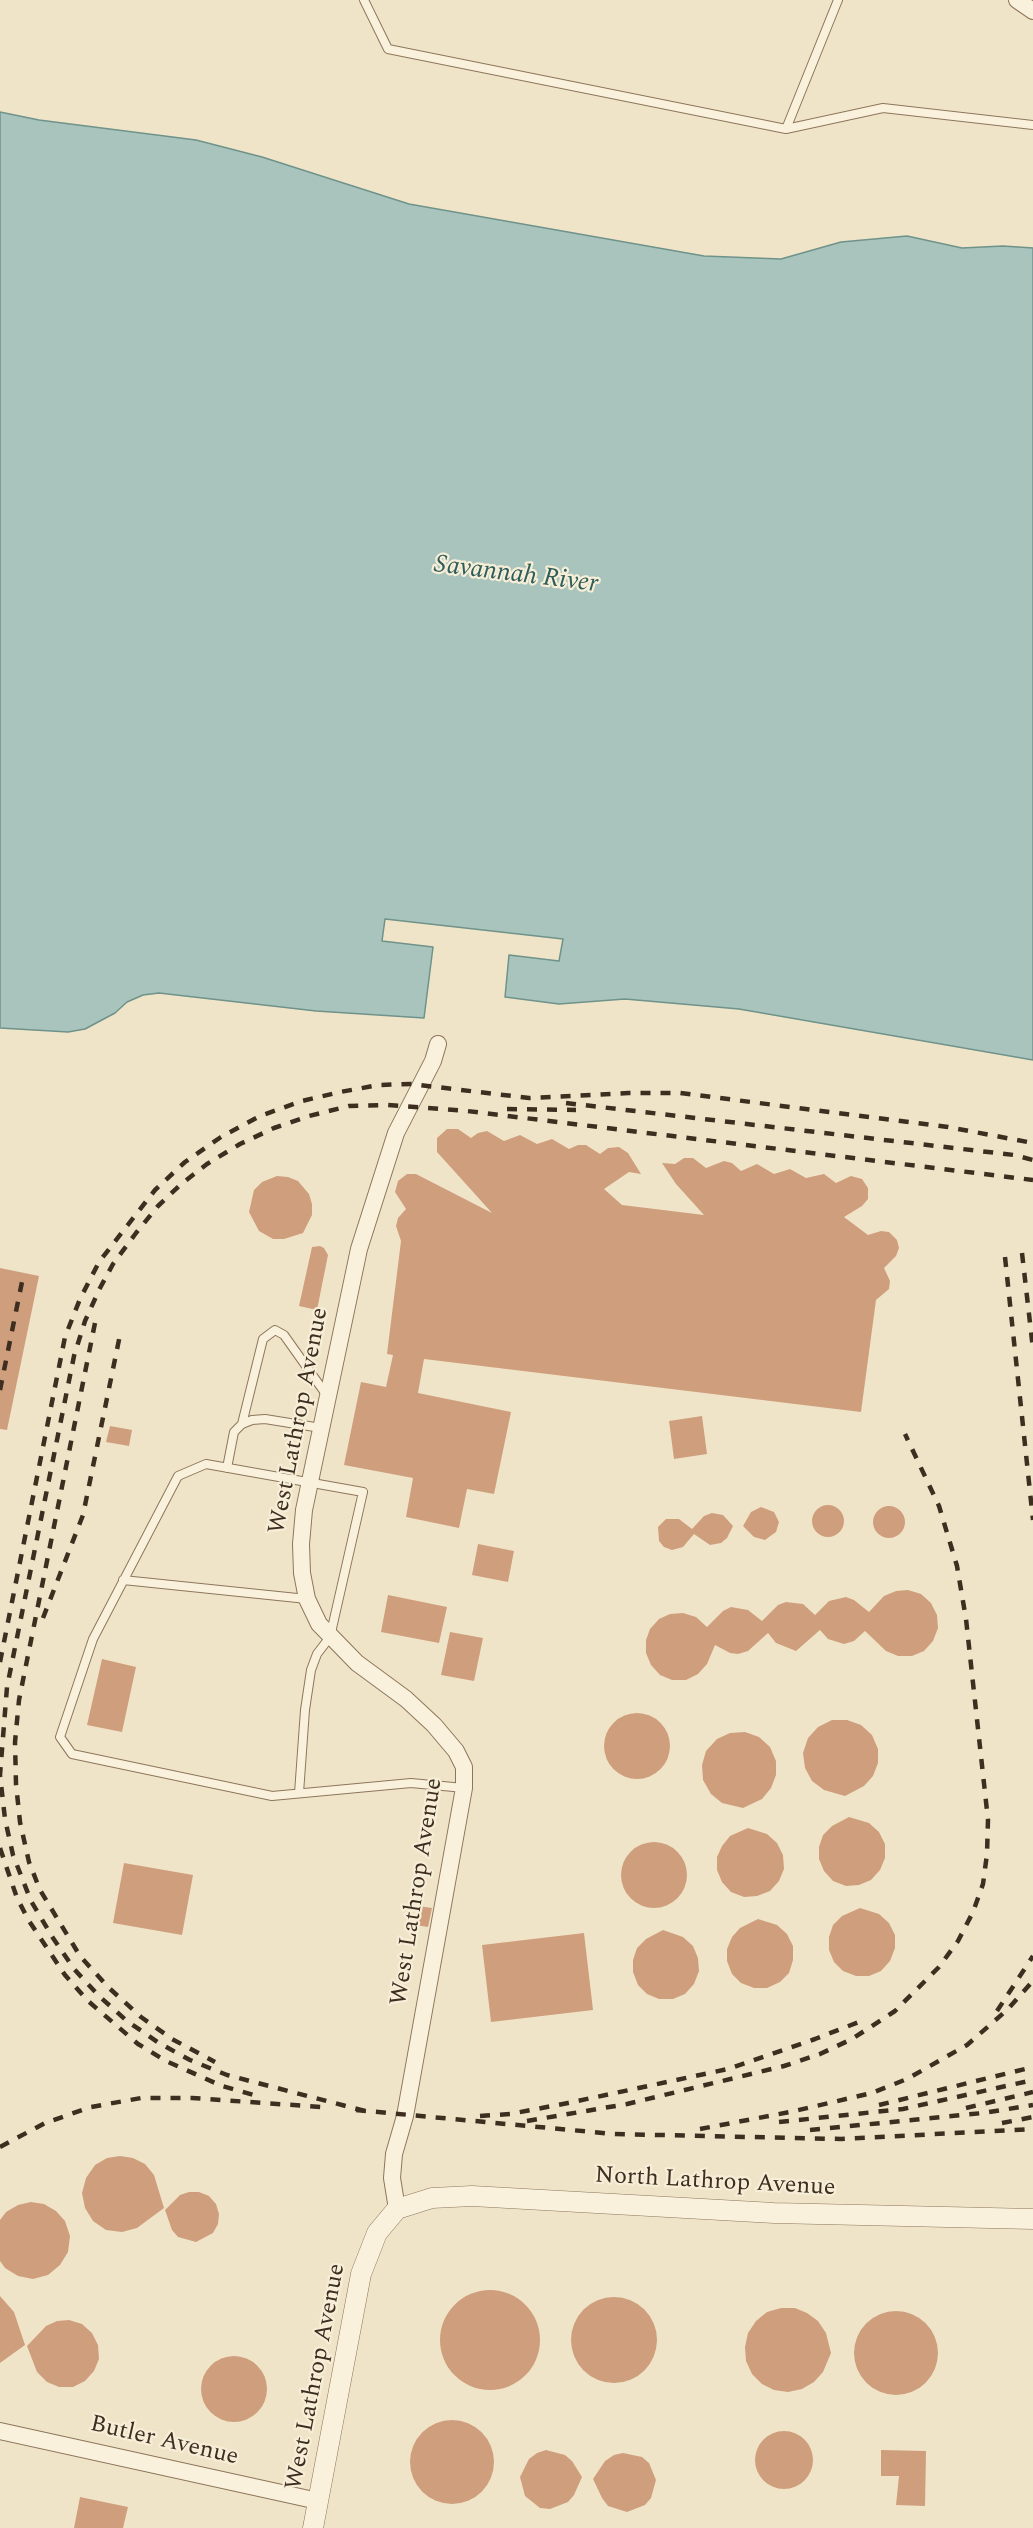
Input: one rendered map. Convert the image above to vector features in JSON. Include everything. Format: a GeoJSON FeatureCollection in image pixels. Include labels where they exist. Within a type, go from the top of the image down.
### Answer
{"type":"FeatureCollection","features":[{"type":"Feature","properties":{"kind":"street"},"geometry":{"type":"LineString","coordinates":[[1017,0],[1033,11]]}},
{"type":"Feature","properties":{"kind":"street","name":"West Lathrop Avenue"},"geometry":{"type":"LineString","coordinates":[[312,2528],[361,2274],[377,2233],[397,2209],[392,2178],[394,2154],[405,2116],[464,1788],[464,1767],[456,1750],[434,1725],[406,1699],[357,1663],[319,1624],[307,1599],[302,1573],[301,1544],[304,1510],[359,1249],[396,1133],[433,1061],[438,1044]]}},
{"type":"Feature","properties":{"kind":"street","name":"North Lathrop Avenue"},"geometry":{"type":"LineString","coordinates":[[397,2209],[432,2198],[472,2196],[774,2213],[1033,2219]]}},
{"type":"Feature","properties":{"kind":"street","name":"Butler Avenue"},"geometry":{"type":"LineString","coordinates":[[0,2431],[318,2501]]}},
{"type":"Feature","properties":{"kind":"lane"},"geometry":{"type":"LineString","coordinates":[[364,0],[388,49],[786,129],[883,108],[1033,125]]}},
{"type":"Feature","properties":{"kind":"lane"},"geometry":{"type":"LineString","coordinates":[[786,129],[838,0]]}},
{"type":"Feature","properties":{"kind":"lane"},"geometry":{"type":"LineString","coordinates":[[242,1424],[263,1339],[275,1330],[284,1335],[328,1398]]}},
{"type":"Feature","properties":{"kind":"lane"},"geometry":{"type":"LineString","coordinates":[[227,1468],[234,1432],[242,1424],[265,1419],[321,1428]]}},
{"type":"Feature","properties":{"kind":"lane"},"geometry":{"type":"LineString","coordinates":[[299,1793],[305,1710],[311,1670],[317,1654],[330,1637],[363,1492],[206,1464],[178,1476],[93,1639],[60,1737],[72,1754],[272,1796],[411,1784],[464,1788]]}},
{"type":"Feature","properties":{"kind":"lane"},"geometry":{"type":"LineString","coordinates":[[123,1580],[307,1599]]}},
{"type":"Feature","properties":{"kind":"water","name":"Savannah River"},"geometry":{"type":"Polygon","coordinates":[[[0,112],[39,120],[196,140],[262,157],[409,204],[704,256],[781,259],[841,242],[907,236],[962,248],[1003,246],[1033,248],[1033,1060],[739,1009],[625,999],[559,1004],[505,997],[509,955],[559,961],[563,939],[385,919],[382,941],[433,947],[424,1018],[316,1011],[159,993],[143,995],[127,1002],[115,1013],[85,1029],[68,1032],[0,1028],[0,112]]]}},
{"type":"Feature","properties":{"kind":"building"},"geometry":{"type":"Polygon","coordinates":[[[447,1129],[458,1129],[471,1138],[487,1131],[504,1141],[520,1135],[537,1144],[552,1139],[569,1149],[578,1145],[586,1145],[600,1154],[608,1148],[619,1147],[628,1153],[641,1174],[629,1172],[604,1189],[622,1205],[704,1215],[676,1184],[662,1163],[675,1164],[684,1158],[693,1158],[706,1168],[724,1161],[732,1163],[741,1171],[757,1164],[774,1174],[790,1169],[806,1178],[824,1174],[836,1183],[851,1176],[862,1179],[868,1188],[868,1199],[862,1206],[844,1217],[868,1235],[881,1231],[889,1232],[897,1240],[899,1248],[896,1256],[884,1268],[890,1281],[889,1289],[876,1300],[861,1412],[424,1359],[418,1393],[511,1412],[494,1494],[467,1489],[459,1528],[406,1517],[413,1478],[344,1465],[361,1382],[386,1387],[393,1355],[387,1354],[401,1241],[396,1226],[398,1218],[406,1209],[395,1192],[398,1181],[407,1174],[416,1174],[492,1213],[437,1152],[437,1138],[447,1129]]]}},
{"type":"Feature","properties":{"kind":"building"},"geometry":{"type":"Polygon","coordinates":[[[277,1176],[298,1181],[309,1194],[312,1204],[312,1215],[303,1233],[284,1239],[273,1239],[259,1231],[249,1212],[254,1190],[262,1182],[277,1176]]]}},
{"type":"Feature","properties":{"kind":"building"},"geometry":{"type":"Polygon","coordinates":[[[320,1246],[328,1255],[317,1310],[299,1306],[312,1247],[320,1246]]]}},
{"type":"Feature","properties":{"kind":"building"},"geometry":{"type":"Polygon","coordinates":[[[0,1268],[39,1276],[7,1430],[0,1429],[0,1268]]]}},
{"type":"Feature","properties":{"kind":"building"},"geometry":{"type":"Polygon","coordinates":[[[702,1416],[707,1454],[674,1459],[669,1421],[702,1416]]]}},
{"type":"Feature","properties":{"kind":"building"},"geometry":{"type":"Polygon","coordinates":[[[110,1426],[132,1430],[129,1446],[106,1442],[110,1426]]]}},
{"type":"Feature","properties":{"kind":"building"},"geometry":{"type":"Polygon","coordinates":[[[828,1505],[839,1510],[844,1521],[839,1532],[828,1537],[817,1532],[812,1521],[817,1510],[828,1505]]]}},
{"type":"Feature","properties":{"kind":"building"},"geometry":{"type":"Polygon","coordinates":[[[889,1506],[900,1511],[905,1522],[900,1533],[889,1538],[878,1533],[873,1522],[878,1511],[889,1506]]]}},
{"type":"Feature","properties":{"kind":"building"},"geometry":{"type":"Polygon","coordinates":[[[761,1507],[774,1512],[779,1522],[776,1532],[765,1540],[754,1537],[743,1526],[751,1512],[761,1507]]]}},
{"type":"Feature","properties":{"kind":"building"},"geometry":{"type":"Polygon","coordinates":[[[712,1513],[723,1515],[733,1526],[727,1538],[721,1543],[710,1545],[694,1534],[683,1547],[672,1550],[664,1547],[659,1541],[658,1527],[666,1519],[679,1519],[692,1529],[704,1516],[712,1513]]]}},
{"type":"Feature","properties":{"kind":"building"},"geometry":{"type":"Polygon","coordinates":[[[478,1544],[514,1551],[508,1582],[472,1575],[478,1544]]]}},
{"type":"Feature","properties":{"kind":"building"},"geometry":{"type":"Polygon","coordinates":[[[908,1590],[921,1594],[931,1603],[937,1615],[938,1628],[933,1641],[924,1651],[912,1656],[898,1656],[886,1651],[865,1631],[854,1641],[844,1644],[828,1639],[820,1630],[796,1651],[776,1643],[768,1633],[748,1651],[738,1654],[730,1653],[715,1645],[707,1664],[698,1674],[686,1680],[672,1680],[660,1675],[651,1665],[646,1653],[646,1640],[650,1629],[659,1619],[670,1614],[683,1613],[696,1617],[707,1627],[723,1611],[731,1607],[748,1610],[762,1621],[778,1605],[786,1602],[803,1604],[815,1615],[829,1601],[846,1597],[854,1600],[869,1612],[884,1596],[896,1591],[908,1590]]]}},
{"type":"Feature","properties":{"kind":"building"},"geometry":{"type":"Polygon","coordinates":[[[388,1595],[447,1607],[439,1643],[381,1632],[388,1595]]]}},
{"type":"Feature","properties":{"kind":"building"},"geometry":{"type":"Polygon","coordinates":[[[450,1632],[483,1638],[474,1681],[441,1675],[450,1632]]]}},
{"type":"Feature","properties":{"kind":"building"},"geometry":{"type":"Polygon","coordinates":[[[102,1659],[136,1667],[122,1732],[87,1725],[102,1659]]]}},
{"type":"Feature","properties":{"kind":"building"},"geometry":{"type":"Polygon","coordinates":[[[643,1713],[661,1722],[668,1733],[670,1746],[668,1759],[661,1770],[650,1777],[631,1779],[613,1770],[606,1759],[604,1740],[613,1722],[624,1715],[643,1713]]]}},
{"type":"Feature","properties":{"kind":"building"},"geometry":{"type":"Polygon","coordinates":[[[832,1720],[847,1720],[861,1725],[872,1735],[878,1749],[878,1763],[873,1776],[864,1786],[845,1796],[824,1790],[812,1781],[805,1768],[803,1753],[808,1738],[818,1727],[832,1720]]]}},
{"type":"Feature","properties":{"kind":"building"},"geometry":{"type":"Polygon","coordinates":[[[745,1732],[759,1737],[770,1747],[776,1761],[776,1775],[771,1788],[762,1799],[743,1808],[722,1803],[711,1794],[703,1780],[702,1765],[706,1751],[717,1739],[730,1733],[745,1732]]]}},
{"type":"Feature","properties":{"kind":"building"},"geometry":{"type":"Polygon","coordinates":[[[849,1817],[869,1823],[879,1832],[885,1844],[885,1858],[880,1870],[871,1880],[859,1885],[846,1886],[833,1881],[824,1871],[819,1859],[819,1847],[823,1835],[832,1826],[849,1817]]]}},
{"type":"Feature","properties":{"kind":"building"},"geometry":{"type":"Polygon","coordinates":[[[748,1828],[767,1834],[777,1843],[783,1855],[784,1869],[779,1881],[770,1891],[757,1896],[744,1897],[731,1892],[722,1882],[717,1870],[717,1857],[730,1836],[748,1828]]]}},
{"type":"Feature","properties":{"kind":"building"},"geometry":{"type":"Polygon","coordinates":[[[660,1842],[678,1851],[685,1862],[687,1875],[685,1888],[678,1899],[667,1906],[648,1908],[630,1899],[623,1888],[621,1869],[630,1851],[641,1844],[660,1842]]]}},
{"type":"Feature","properties":{"kind":"building"},"geometry":{"type":"Polygon","coordinates":[[[124,1863],[193,1875],[182,1935],[113,1923],[124,1863]]]}},
{"type":"Feature","properties":{"kind":"building"},"geometry":{"type":"Polygon","coordinates":[[[418,1906],[432,1908],[428,1927],[415,1925],[418,1906]]]}},
{"type":"Feature","properties":{"kind":"building"},"geometry":{"type":"Polygon","coordinates":[[[860,1908],[879,1914],[889,1923],[895,1935],[895,1948],[890,1961],[881,1971],[869,1976],[856,1976],[843,1971],[834,1962],[829,1950],[829,1937],[833,1925],[842,1916],[860,1908]]]}},
{"type":"Feature","properties":{"kind":"building"},"geometry":{"type":"Polygon","coordinates":[[[758,1919],[777,1925],[787,1934],[793,1946],[793,1960],[789,1973],[780,1982],[767,1988],[754,1988],[741,1983],[732,1974],[727,1961],[727,1949],[732,1937],[740,1928],[758,1919]]]}},
{"type":"Feature","properties":{"kind":"building"},"geometry":{"type":"Polygon","coordinates":[[[663,1930],[683,1937],[693,1946],[698,1958],[699,1971],[694,1984],[685,1994],[673,1999],[659,1999],[647,1994],[638,1985],[633,1972],[633,1960],[637,1948],[646,1939],[663,1930]]]}},
{"type":"Feature","properties":{"kind":"building"},"geometry":{"type":"Polygon","coordinates":[[[584,1933],[593,2010],[491,2022],[482,1945],[584,1933]]]}},
{"type":"Feature","properties":{"kind":"building"},"geometry":{"type":"Polygon","coordinates":[[[120,2156],[133,2158],[145,2164],[154,2175],[164,2208],[137,2228],[122,2232],[106,2230],[93,2221],[85,2208],[82,2193],[86,2178],[95,2165],[107,2158],[120,2156]]]}},
{"type":"Feature","properties":{"kind":"building"},"geometry":{"type":"Polygon","coordinates":[[[199,2192],[209,2196],[216,2204],[219,2214],[218,2224],[213,2233],[196,2242],[178,2237],[172,2230],[165,2210],[180,2195],[199,2192]]]}},
{"type":"Feature","properties":{"kind":"building"},"geometry":{"type":"Polygon","coordinates":[[[31,2202],[44,2204],[56,2211],[65,2221],[70,2236],[68,2252],[60,2265],[48,2275],[33,2279],[18,2276],[5,2268],[0,2261],[0,2220],[6,2212],[18,2205],[31,2202]]]}},
{"type":"Feature","properties":{"kind":"building"},"geometry":{"type":"Polygon","coordinates":[[[490,2290],[518,2298],[532,2312],[540,2340],[532,2368],[518,2382],[490,2390],[462,2382],[448,2368],[440,2340],[448,2312],[462,2298],[490,2290]]]}},
{"type":"Feature","properties":{"kind":"building"},"geometry":{"type":"Polygon","coordinates":[[[0,2296],[14,2312],[25,2345],[0,2363],[0,2296]]]}},
{"type":"Feature","properties":{"kind":"building"},"geometry":{"type":"Polygon","coordinates":[[[614,2297],[631,2300],[645,2309],[654,2323],[657,2340],[654,2357],[645,2371],[631,2380],[614,2383],[597,2380],[583,2371],[574,2357],[571,2340],[574,2323],[583,2309],[597,2300],[614,2297]]]}},
{"type":"Feature","properties":{"kind":"building"},"geometry":{"type":"Polygon","coordinates":[[[781,2308],[795,2308],[818,2321],[826,2333],[831,2353],[823,2372],[814,2382],[802,2389],[788,2392],[774,2390],[762,2384],[752,2374],[746,2361],[745,2347],[748,2333],[756,2321],[767,2312],[781,2308]]]}},
{"type":"Feature","properties":{"kind":"building"},"geometry":{"type":"Polygon","coordinates":[[[896,2311],[912,2314],[926,2323],[935,2337],[938,2353],[935,2369],[926,2383],[912,2392],[896,2395],[880,2392],[866,2383],[857,2369],[854,2353],[857,2337],[866,2323],[880,2314],[896,2311]]]}},
{"type":"Feature","properties":{"kind":"building"},"geometry":{"type":"Polygon","coordinates":[[[69,2320],[82,2324],[92,2333],[98,2345],[99,2359],[94,2371],[85,2381],[73,2387],[59,2387],[47,2382],[37,2372],[27,2346],[46,2326],[57,2321],[69,2320]]]}},
{"type":"Feature","properties":{"kind":"building"},"geometry":{"type":"Polygon","coordinates":[[[228,2356],[240,2356],[258,2365],[265,2376],[267,2389],[265,2402],[258,2413],[247,2420],[228,2422],[215,2417],[206,2408],[201,2395],[201,2383],[206,2370],[215,2361],[228,2356]]]}},
{"type":"Feature","properties":{"kind":"building"},"geometry":{"type":"Polygon","coordinates":[[[452,2420],[468,2423],[482,2432],[491,2446],[494,2462],[491,2478],[482,2492],[468,2501],[452,2504],[436,2501],[422,2492],[413,2478],[410,2462],[413,2446],[422,2432],[436,2423],[452,2420]]]}},
{"type":"Feature","properties":{"kind":"building"},"geometry":{"type":"Polygon","coordinates":[[[778,2431],[790,2431],[805,2439],[813,2454],[813,2466],[805,2481],[790,2489],[778,2489],[763,2481],[755,2466],[755,2454],[763,2439],[778,2431]]]}},
{"type":"Feature","properties":{"kind":"building"},"geometry":{"type":"Polygon","coordinates":[[[546,2450],[565,2455],[572,2461],[582,2477],[574,2495],[568,2502],[550,2509],[540,2508],[525,2496],[520,2477],[529,2459],[546,2450]]]}},
{"type":"Feature","properties":{"kind":"building"},"geometry":{"type":"Polygon","coordinates":[[[881,2450],[926,2451],[925,2506],[896,2505],[899,2476],[881,2476],[881,2450]]]}},
{"type":"Feature","properties":{"kind":"building"},"geometry":{"type":"Polygon","coordinates":[[[623,2453],[642,2457],[649,2463],[656,2480],[651,2498],[645,2505],[627,2512],[608,2506],[593,2479],[605,2461],[614,2455],[623,2453]]]}},
{"type":"Feature","properties":{"kind":"building"},"geometry":{"type":"Polygon","coordinates":[[[80,2497],[128,2507],[123,2528],[74,2528],[80,2497]]]}},
{"type":"Feature","properties":{"kind":"railway"},"geometry":{"type":"LineString","coordinates":[[0,1662],[65,1337],[80,1299],[99,1262],[155,1190],[185,1162],[221,1137],[260,1116],[302,1101],[379,1085],[411,1084],[529,1098],[680,1093],[948,1127],[1033,1143]]}},
{"type":"Feature","properties":{"kind":"railway"},"geometry":{"type":"LineString","coordinates":[[566,1103],[1014,1155],[1033,1160]]}},
{"type":"Feature","properties":{"kind":"railway"},"geometry":{"type":"LineString","coordinates":[[365,2111],[227,2075],[190,2060],[159,2043],[127,2021],[74,1969],[31,1901],[13,1855],[5,1819],[0,1775],[7,1687],[74,1356],[85,1321],[113,1264],[158,1206],[207,1164],[240,1144],[274,1128],[349,1106],[388,1105],[467,1111],[1033,1180]]}},
{"type":"Feature","properties":{"kind":"railway"},"geometry":{"type":"LineString","coordinates":[[507,1109],[576,1110]]}},
{"type":"Feature","properties":{"kind":"railway"},"geometry":{"type":"LineString","coordinates":[[1022,1253],[1033,1349]]}},
{"type":"Feature","properties":{"kind":"railway"},"geometry":{"type":"LineString","coordinates":[[1005,1257],[1033,1520]]}},
{"type":"Feature","properties":{"kind":"railway"},"geometry":{"type":"LineString","coordinates":[[0,1390],[23,1277]]}},
{"type":"Feature","properties":{"kind":"railway"},"geometry":{"type":"LineString","coordinates":[[95,1323],[19,1700],[15,1742],[20,1822],[29,1862],[40,1890],[80,1956],[108,1987],[141,2017],[172,2039],[215,2062]]}},
{"type":"Feature","properties":{"kind":"railway"},"geometry":{"type":"LineString","coordinates":[[43,1618],[83,1515],[121,1330]]}},
{"type":"Feature","properties":{"kind":"railway"},"geometry":{"type":"LineString","coordinates":[[527,2121],[627,2104],[784,2066],[820,2054],[852,2039],[895,2011],[939,1967],[958,1941],[973,1912],[983,1884],[988,1820],[966,1619],[957,1566],[939,1506],[905,1434]]}},
{"type":"Feature","properties":{"kind":"railway"},"geometry":{"type":"LineString","coordinates":[[0,1848],[17,1898],[29,1921],[65,1975],[88,2001],[138,2044],[166,2061],[222,2086],[257,2096]]}},
{"type":"Feature","properties":{"kind":"railway"},"geometry":{"type":"LineString","coordinates":[[997,2011],[1033,1956]]}},
{"type":"Feature","properties":{"kind":"railway"},"geometry":{"type":"LineString","coordinates":[[700,2129],[872,2093],[907,2079],[967,2045],[1007,2010],[1033,1981]]}},
{"type":"Feature","properties":{"kind":"railway"},"geometry":{"type":"LineString","coordinates":[[480,2116],[510,2114],[728,2069],[864,2020]]}},
{"type":"Feature","properties":{"kind":"railway"},"geometry":{"type":"LineString","coordinates":[[879,2105],[1033,2067]]}},
{"type":"Feature","properties":{"kind":"railway"},"geometry":{"type":"LineString","coordinates":[[779,2122],[903,2109],[1033,2080]]}},
{"type":"Feature","properties":{"kind":"railway"},"geometry":{"type":"LineString","coordinates":[[966,2108],[1033,2092]]}},
{"type":"Feature","properties":{"kind":"railway"},"geometry":{"type":"LineString","coordinates":[[0,2147],[45,2123],[91,2107],[141,2098],[192,2098],[321,2107]]}},
{"type":"Feature","properties":{"kind":"railway"},"geometry":{"type":"LineString","coordinates":[[810,2130],[983,2113],[1033,2105]]}},
{"type":"Feature","properties":{"kind":"railway"},"geometry":{"type":"LineString","coordinates":[[356,2110],[614,2134],[841,2139],[1033,2129]]}},
{"type":"Feature","properties":{"kind":"railway"},"geometry":{"type":"LineString","coordinates":[[1002,2123],[1033,2117]]}}]}
